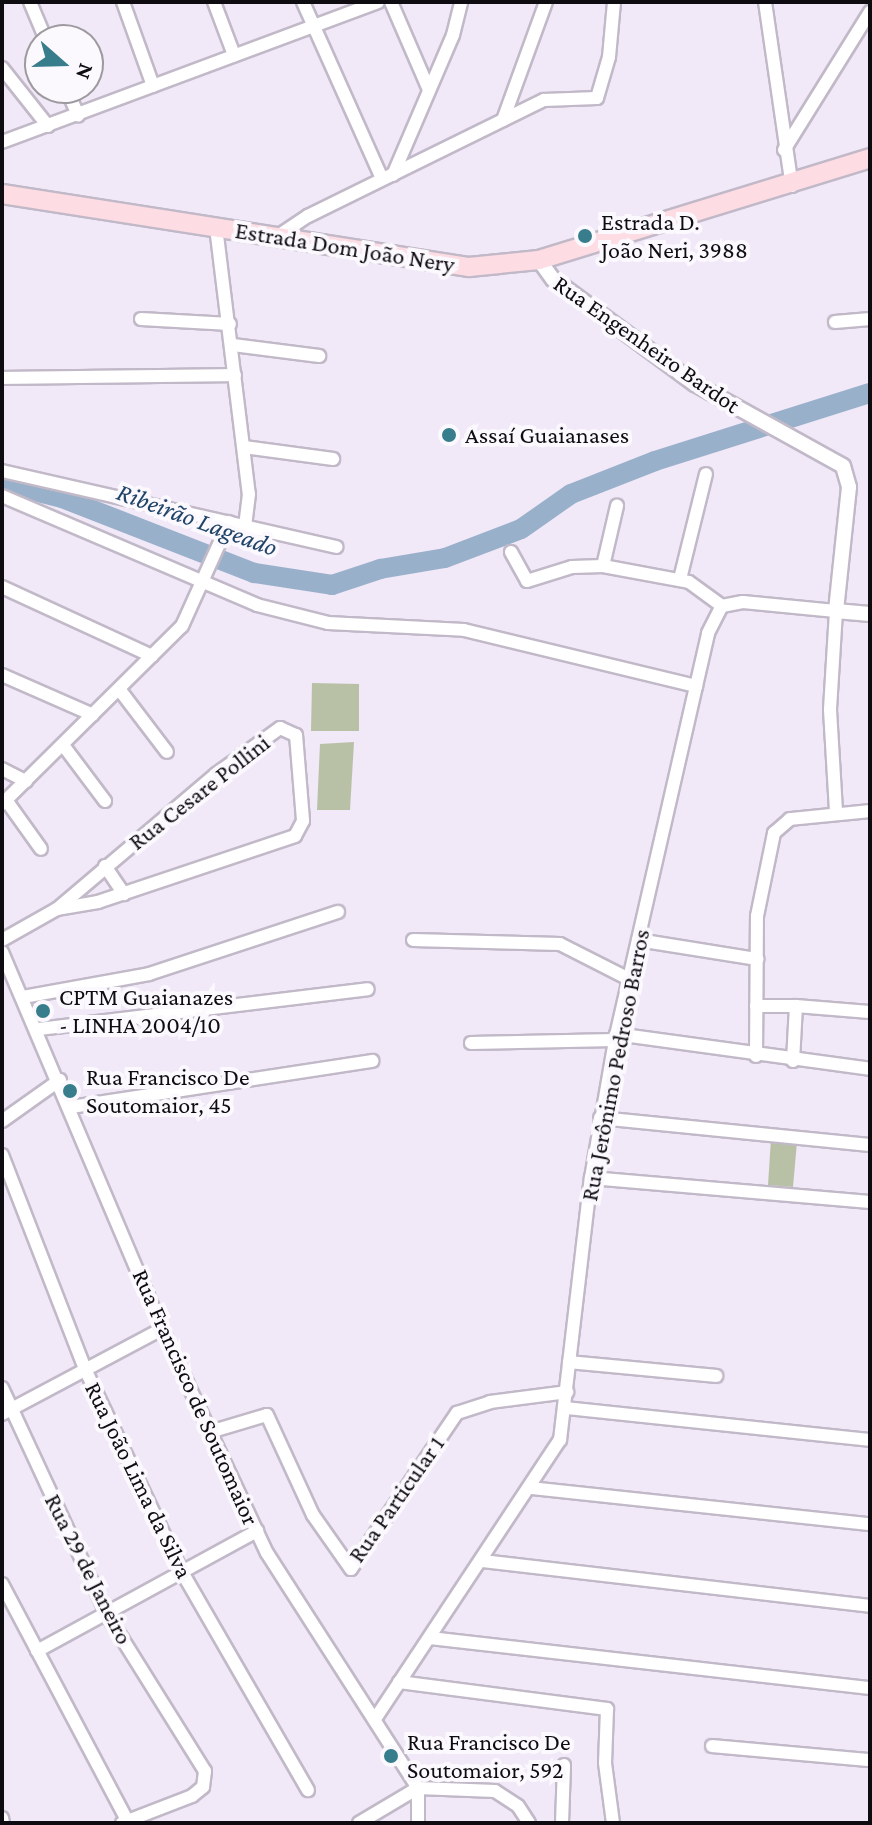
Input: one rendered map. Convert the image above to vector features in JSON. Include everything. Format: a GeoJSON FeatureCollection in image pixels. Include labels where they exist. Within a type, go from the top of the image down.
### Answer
{"type":"FeatureCollection","features":[{"type":"Feature","properties":{"kind":"main road","name":"Estrada Dom João Nery"},"geometry":{"type":"LineString","coordinates":[[2,194],[469,267],[539,260],[792,186],[870,158]]}},
{"type":"Feature","properties":{"kind":"main road","name":"Estrada Dom João Nery"},"geometry":{"type":"LineString","coordinates":[[821,176],[870,169]]}},
{"type":"Feature","properties":{"kind":"street"},"geometry":{"type":"LineString","coordinates":[[30,2],[39,24]]}},
{"type":"Feature","properties":{"kind":"street"},"geometry":{"type":"LineString","coordinates":[[123,2],[153,86]]}},
{"type":"Feature","properties":{"kind":"street"},"geometry":{"type":"LineString","coordinates":[[214,2],[234,55]]}},
{"type":"Feature","properties":{"kind":"street"},"geometry":{"type":"LineString","coordinates":[[303,2],[312,28],[387,177]]}},
{"type":"Feature","properties":{"kind":"street"},"geometry":{"type":"LineString","coordinates":[[3,141],[378,2]]}},
{"type":"Feature","properties":{"kind":"street"},"geometry":{"type":"LineString","coordinates":[[391,2],[429,90]]}},
{"type":"Feature","properties":{"kind":"street"},"geometry":{"type":"LineString","coordinates":[[387,177],[429,90],[461,2]]}},
{"type":"Feature","properties":{"kind":"street"},"geometry":{"type":"LineString","coordinates":[[503,120],[546,2]]}},
{"type":"Feature","properties":{"kind":"street"},"geometry":{"type":"LineString","coordinates":[[278,236],[387,177],[544,100],[597,98],[609,57],[614,2]]}},
{"type":"Feature","properties":{"kind":"street"},"geometry":{"type":"LineString","coordinates":[[765,2],[784,150],[792,186]]}},
{"type":"Feature","properties":{"kind":"street"},"geometry":{"type":"LineString","coordinates":[[784,150],[870,12]]}},
{"type":"Feature","properties":{"kind":"street"},"geometry":{"type":"LineString","coordinates":[[2,68],[48,126]]}},
{"type":"Feature","properties":{"kind":"street"},"geometry":{"type":"LineString","coordinates":[[73,104],[78,115]]}},
{"type":"Feature","properties":{"kind":"street"},"geometry":{"type":"LineString","coordinates":[[216,227],[249,494],[245,526]]}},
{"type":"Feature","properties":{"kind":"street","name":"Rua Engenheiro Bardot"},"geometry":{"type":"LineString","coordinates":[[539,260],[553,279],[695,384],[843,466],[849,487],[836,611]]}},
{"type":"Feature","properties":{"kind":"street"},"geometry":{"type":"LineString","coordinates":[[141,319],[230,324]]}},
{"type":"Feature","properties":{"kind":"street"},"geometry":{"type":"LineString","coordinates":[[835,322],[870,319]]}},
{"type":"Feature","properties":{"kind":"street"},"geometry":{"type":"LineString","coordinates":[[233,345],[319,356]]}},
{"type":"Feature","properties":{"kind":"street"},"geometry":{"type":"LineString","coordinates":[[2,378],[235,375]]}},
{"type":"Feature","properties":{"kind":"street"},"geometry":{"type":"LineString","coordinates":[[244,447],[333,459]]}},
{"type":"Feature","properties":{"kind":"street"},"geometry":{"type":"LineString","coordinates":[[2,471],[336,547]]}},
{"type":"Feature","properties":{"kind":"street"},"geometry":{"type":"LineString","coordinates":[[680,579],[706,474]]}},
{"type":"Feature","properties":{"kind":"street"},"geometry":{"type":"LineString","coordinates":[[2,496],[203,585],[328,623],[464,630],[696,686]]}},
{"type":"Feature","properties":{"kind":"street"},"geometry":{"type":"LineString","coordinates":[[603,566],[617,506]]}},
{"type":"Feature","properties":{"kind":"street"},"geometry":{"type":"LineString","coordinates":[[41,849],[4,802],[182,626],[229,522]]}},
{"type":"Feature","properties":{"kind":"street"},"geometry":{"type":"LineString","coordinates":[[511,552],[527,581],[572,567],[603,566],[680,579],[722,606],[743,602],[870,614]]}},
{"type":"Feature","properties":{"kind":"street"},"geometry":{"type":"LineString","coordinates":[[2,587],[152,656]]}},
{"type":"Feature","properties":{"kind":"street","name":"Rua Jerônimo Pedroso Barros"},"geometry":{"type":"LineString","coordinates":[[375,1719],[560,1440],[600,1118],[708,633],[722,606]]}},
{"type":"Feature","properties":{"kind":"street"},"geometry":{"type":"LineString","coordinates":[[836,611],[830,710],[836,811]]}},
{"type":"Feature","properties":{"kind":"street"},"geometry":{"type":"LineString","coordinates":[[2,675],[93,715]]}},
{"type":"Feature","properties":{"kind":"street"},"geometry":{"type":"LineString","coordinates":[[119,689],[167,752]]}},
{"type":"Feature","properties":{"kind":"street","name":"Rua Cesare Pollini"},"geometry":{"type":"LineString","coordinates":[[2,940],[57,909],[105,866],[280,728],[296,735],[303,821],[295,836],[124,894],[57,909]]}},
{"type":"Feature","properties":{"kind":"street"},"geometry":{"type":"LineString","coordinates":[[63,745],[105,801]]}},
{"type":"Feature","properties":{"kind":"street"},"geometry":{"type":"LineString","coordinates":[[2,769],[26,781]]}},
{"type":"Feature","properties":{"kind":"street"},"geometry":{"type":"LineString","coordinates":[[756,1056],[761,884],[774,833],[790,819],[836,811],[870,811]]}},
{"type":"Feature","properties":{"kind":"street","name":"Rua Cesare Pollini"},"geometry":{"type":"LineString","coordinates":[[105,866],[124,894]]}},
{"type":"Feature","properties":{"kind":"street"},"geometry":{"type":"LineString","coordinates":[[23,997],[149,974],[338,912]]}},
{"type":"Feature","properties":{"kind":"street"},"geometry":{"type":"LineString","coordinates":[[413,940],[560,944],[629,979]]}},
{"type":"Feature","properties":{"kind":"street"},"geometry":{"type":"LineString","coordinates":[[638,940],[757,959]]}},
{"type":"Feature","properties":{"kind":"street","name":"Rua Francisco de Soutomaior"},"geometry":{"type":"LineString","coordinates":[[2,952],[39,1029],[162,1329],[213,1431],[257,1531],[291,1596],[418,1788]]}},
{"type":"Feature","properties":{"kind":"street"},"geometry":{"type":"LineString","coordinates":[[39,1029],[368,989]]}},
{"type":"Feature","properties":{"kind":"street"},"geometry":{"type":"LineString","coordinates":[[756,1006],[870,1012]]}},
{"type":"Feature","properties":{"kind":"street"},"geometry":{"type":"LineString","coordinates":[[793,1061],[796,1006]]}},
{"type":"Feature","properties":{"kind":"street"},"geometry":{"type":"LineString","coordinates":[[471,1043],[616,1037],[870,1069]]}},
{"type":"Feature","properties":{"kind":"street"},"geometry":{"type":"LineString","coordinates":[[71,1107],[373,1061]]}},
{"type":"Feature","properties":{"kind":"street"},"geometry":{"type":"LineString","coordinates":[[2,1121],[60,1080]]}},
{"type":"Feature","properties":{"kind":"street"},"geometry":{"type":"LineString","coordinates":[[600,1118],[870,1145]]}},
{"type":"Feature","properties":{"kind":"street","name":"Rua João Lima da Silva"},"geometry":{"type":"LineString","coordinates":[[2,1155],[85,1369],[182,1572],[308,1790]]}},
{"type":"Feature","properties":{"kind":"street"},"geometry":{"type":"LineString","coordinates":[[591,1178],[870,1202]]}},
{"type":"Feature","properties":{"kind":"street"},"geometry":{"type":"LineString","coordinates":[[7,1412],[162,1329]]}},
{"type":"Feature","properties":{"kind":"street"},"geometry":{"type":"LineString","coordinates":[[569,1362],[716,1376]]}},
{"type":"Feature","properties":{"kind":"street","name":"Rua 29 de Janeiro"},"geometry":{"type":"LineString","coordinates":[[2,1388],[7,1412],[108,1616],[199,1756],[203,1787],[173,1804],[124,1822]]}},
{"type":"Feature","properties":{"kind":"street","name":"Rua Particular 1"},"geometry":{"type":"LineString","coordinates":[[213,1431],[267,1415],[313,1515],[351,1569],[457,1413],[490,1402],[567,1392]]}},
{"type":"Feature","properties":{"kind":"street"},"geometry":{"type":"LineString","coordinates":[[566,1408],[870,1440]]}},
{"type":"Feature","properties":{"kind":"street"},"geometry":{"type":"LineString","coordinates":[[531,1488],[870,1524]]}},
{"type":"Feature","properties":{"kind":"street"},"geometry":{"type":"LineString","coordinates":[[37,1651],[108,1616],[257,1531]]}},
{"type":"Feature","properties":{"kind":"street"},"geometry":{"type":"LineString","coordinates":[[482,1561],[870,1606]]}},
{"type":"Feature","properties":{"kind":"street"},"geometry":{"type":"LineString","coordinates":[[2,1584],[124,1822]]}},
{"type":"Feature","properties":{"kind":"street"},"geometry":{"type":"LineString","coordinates":[[430,1638],[870,1688]]}},
{"type":"Feature","properties":{"kind":"street"},"geometry":{"type":"LineString","coordinates":[[399,1682],[603,1708],[609,1714],[605,1763],[613,1823]]}},
{"type":"Feature","properties":{"kind":"street"},"geometry":{"type":"LineString","coordinates":[[712,1746],[870,1760]]}},
{"type":"Feature","properties":{"kind":"street"},"geometry":{"type":"LineString","coordinates":[[562,1823],[564,1765]]}},
{"type":"Feature","properties":{"kind":"street"},"geometry":{"type":"LineString","coordinates":[[418,1788],[418,1823]]}},
{"type":"Feature","properties":{"kind":"street"},"geometry":{"type":"LineString","coordinates":[[359,1823],[418,1788],[495,1791],[509,1797],[524,1821]]}},
{"type":"Feature","properties":{"kind":"green space"},"geometry":{"type":"Polygon","coordinates":[[[312,683],[359,684],[359,731],[311,731],[312,683]]]}},
{"type":"Feature","properties":{"kind":"green space"},"geometry":{"type":"Polygon","coordinates":[[[354,742],[350,810],[317,810],[320,744],[354,742]]]}},
{"type":"Feature","properties":{"kind":"green space"},"geometry":{"type":"Polygon","coordinates":[[[771,1139],[797,1142],[793,1187],[768,1185],[771,1139]]]}},
{"type":"Feature","properties":{"kind":"waterway","name":"Ribeirão Lageado"},"geometry":{"type":"LineString","coordinates":[[2,483],[62,498],[254,573],[332,585],[380,569],[445,558],[521,529],[571,494],[655,461],[870,393]]}},
{"type":"Feature","properties":{"kind":"place","name":"Estrada D. João Neri, 3988"},"geometry":{"type":"Point","coordinates":[585,236]}},
{"type":"Feature","properties":{"kind":"place","name":"Assaí Guaianases"},"geometry":{"type":"Point","coordinates":[449,435]}},
{"type":"Feature","properties":{"kind":"place","name":"CPTM Guaianazes - LINHA 2004/10"},"geometry":{"type":"Point","coordinates":[43,1011]}},
{"type":"Feature","properties":{"kind":"place","name":"Rua Francisco De Soutomaior, 45"},"geometry":{"type":"Point","coordinates":[70,1091]}},
{"type":"Feature","properties":{"kind":"place","name":"Rua Francisco De Soutomaior, 592"},"geometry":{"type":"Point","coordinates":[391,1756]}}]}
